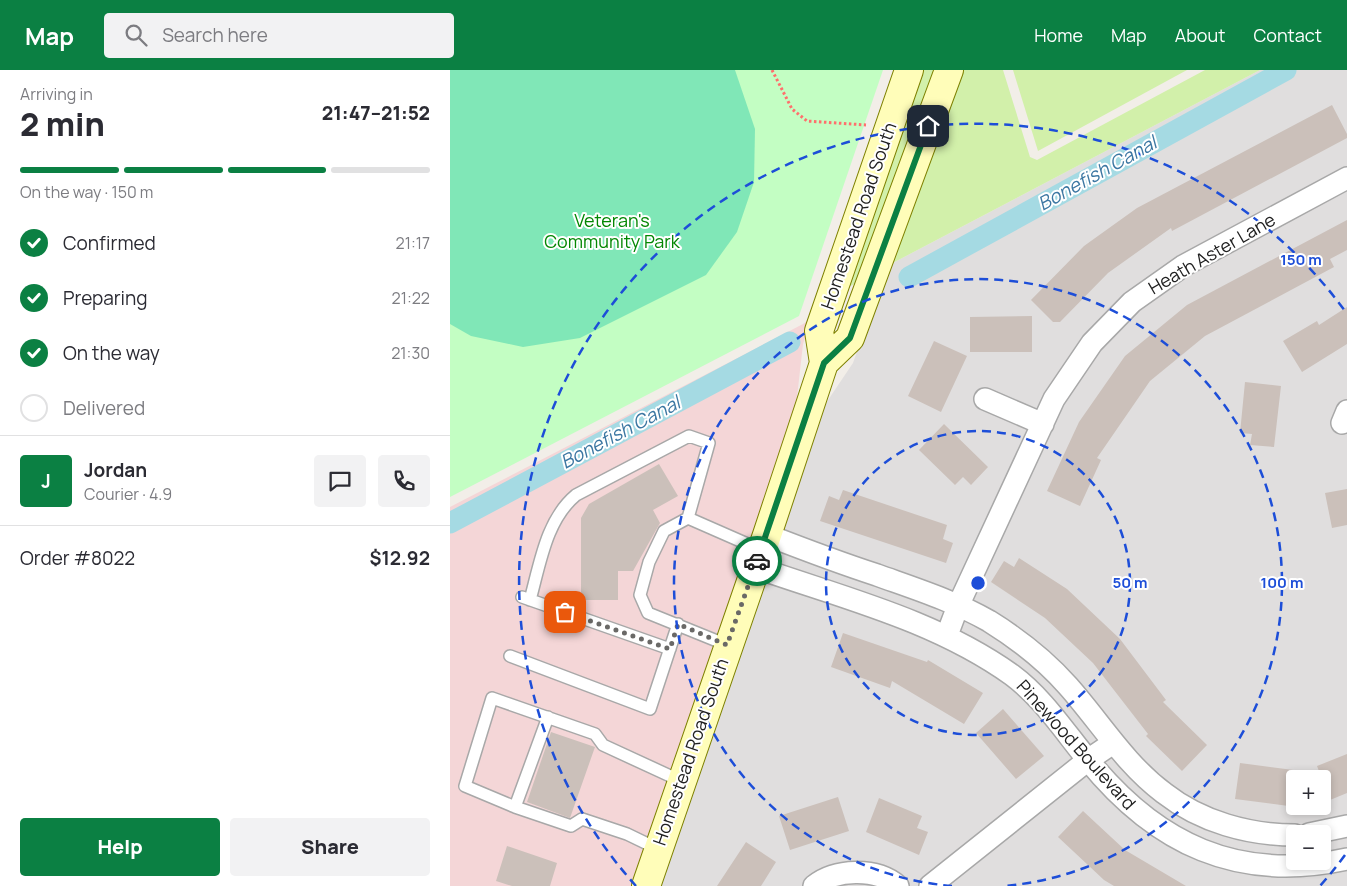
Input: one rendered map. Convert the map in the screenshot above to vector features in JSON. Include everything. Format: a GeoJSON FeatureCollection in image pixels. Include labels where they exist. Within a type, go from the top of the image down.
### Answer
{"type":"FeatureCollection","features":[{"type":"Feature","properties":{"kind":"main road","name":"Homestead Road South"},"geometry":{"type":"LineString","coordinates":[[824,363],[818,331],[909,70]]}},
{"type":"Feature","properties":{"kind":"main road","name":"Homestead Road South"},"geometry":{"type":"LineString","coordinates":[[646,886],[824,363],[850,338],[949,70]]}},
{"type":"Feature","properties":{"kind":"street","name":"Heath Aster Lane"},"geometry":{"type":"LineString","coordinates":[[947,635],[958,606],[1054,400],[1092,343],[1132,302],[1183,266],[1347,178]]}},
{"type":"Feature","properties":{"kind":"street"},"geometry":{"type":"LineString","coordinates":[[985,399],[1043,424]]}},
{"type":"Feature","properties":{"kind":"street","name":"Pinewood Boulevard"},"geometry":{"type":"LineString","coordinates":[[761,551],[938,596],[989,622],[1042,660],[1068,686],[1113,743],[1164,794],[1205,817],[1239,829],[1274,835],[1286,835]]}},
{"type":"Feature","properties":{"kind":"street","name":"Pinewood Boulevard"},"geometry":{"type":"LineString","coordinates":[[761,551],[857,601],[947,635],[970,647],[1014,677],[1044,704],[1088,760],[1123,799],[1141,815],[1173,837],[1196,849],[1228,860],[1267,867],[1303,866],[1347,859]]}},
{"type":"Feature","properties":{"kind":"street"},"geometry":{"type":"LineString","coordinates":[[930,886],[1088,760],[1113,743]]}},
{"type":"Feature","properties":{"kind":"street"},"geometry":{"type":"LineString","coordinates":[[1331,829],[1347,826]]}},
{"type":"Feature","properties":{"kind":"street"},"geometry":{"type":"LineString","coordinates":[[814,886],[822,879],[844,873],[874,875],[898,886]]}},
{"type":"Feature","properties":{"kind":"lane"},"geometry":{"type":"LineString","coordinates":[[670,649],[526,598],[555,518],[565,504],[576,495],[689,436],[709,443],[688,518],[664,531],[649,562],[640,595],[648,613],[727,645]]}},
{"type":"Feature","properties":{"kind":"lane"},"geometry":{"type":"LineString","coordinates":[[688,518],[761,551]]}},
{"type":"Feature","properties":{"kind":"lane"},"geometry":{"type":"LineString","coordinates":[[510,656],[650,709],[678,624]]}},
{"type":"Feature","properties":{"kind":"lane"},"geometry":{"type":"LineString","coordinates":[[658,849],[628,834],[582,819],[571,826],[515,807],[465,786],[492,698],[595,734],[603,745],[681,781]]}},
{"type":"Feature","properties":{"kind":"lane"},"geometry":{"type":"LineString","coordinates":[[515,807],[548,717]]}},
{"type":"Feature","properties":{"kind":"path"},"geometry":{"type":"LineString","coordinates":[[772,70],[792,109],[807,121],[870,125]]}},
{"type":"Feature","properties":{"kind":"shaded area"},"geometry":{"type":"Polygon","coordinates":[[[1260,70],[1347,70],[1347,886],[658,886],[820,412],[853,363],[887,266],[1260,70]]]}},
{"type":"Feature","properties":{"kind":"shaded area"},"geometry":{"type":"Polygon","coordinates":[[[816,305],[803,344],[795,415],[634,886],[450,886],[450,507],[803,324],[807,321],[813,307],[816,305]]]}},
{"type":"Feature","properties":{"kind":"green space","name":"Veteran's Community Park"},"geometry":{"type":"Polygon","coordinates":[[[450,70],[883,70],[799,316],[450,497],[450,70]]]}},
{"type":"Feature","properties":{"kind":"green space"},"geometry":{"type":"Polygon","coordinates":[[[450,70],[735,70],[755,129],[754,182],[737,232],[706,275],[580,338],[523,347],[471,336],[450,324],[450,70]]]}},
{"type":"Feature","properties":{"kind":"green space"},"geometry":{"type":"Polygon","coordinates":[[[921,70],[937,70],[858,282],[845,289],[921,70]]]}},
{"type":"Feature","properties":{"kind":"green space"},"geometry":{"type":"Polygon","coordinates":[[[961,70],[1003,70],[1030,157],[1037,160],[1205,70],[1260,70],[887,266],[961,70]]]}},
{"type":"Feature","properties":{"kind":"green space"},"geometry":{"type":"Polygon","coordinates":[[[1013,70],[1187,70],[1038,151],[1013,70]]]}},
{"type":"Feature","properties":{"kind":"building"},"geometry":{"type":"Polygon","coordinates":[[[1332,105],[1347,134],[1347,138],[1172,231],[1171,228],[1108,273],[1060,322],[1053,322],[1031,300],[1084,246],[1137,208],[1332,105]]]}},
{"type":"Feature","properties":{"kind":"building"},"geometry":{"type":"Polygon","coordinates":[[[1347,220],[1347,250],[1330,259],[1334,267],[1205,336],[1150,381],[1097,458],[1101,460],[1080,506],[1047,491],[1079,422],[1125,356],[1187,305],[1347,220]]]}},
{"type":"Feature","properties":{"kind":"building"},"geometry":{"type":"Polygon","coordinates":[[[1347,307],[1347,344],[1302,372],[1283,341],[1317,321],[1319,325],[1347,307]]]}},
{"type":"Feature","properties":{"kind":"building"},"geometry":{"type":"Polygon","coordinates":[[[1032,316],[1032,352],[970,352],[970,317],[1032,316]]]}},
{"type":"Feature","properties":{"kind":"building"},"geometry":{"type":"Polygon","coordinates":[[[934,341],[967,356],[941,412],[908,396],[934,341]]]}},
{"type":"Feature","properties":{"kind":"building"},"geometry":{"type":"Polygon","coordinates":[[[1245,382],[1281,386],[1274,447],[1250,445],[1252,434],[1240,433],[1245,382]]]}},
{"type":"Feature","properties":{"kind":"building"},"geometry":{"type":"Polygon","coordinates":[[[944,424],[988,467],[971,485],[963,477],[955,485],[919,450],[944,424]]]}},
{"type":"Feature","properties":{"kind":"building"},"geometry":{"type":"Polygon","coordinates":[[[659,464],[678,496],[653,510],[660,523],[633,571],[618,571],[618,600],[581,600],[581,518],[589,504],[659,464]]]}},
{"type":"Feature","properties":{"kind":"building"},"geometry":{"type":"Polygon","coordinates":[[[1347,489],[1347,525],[1332,528],[1325,493],[1347,489]]]}},
{"type":"Feature","properties":{"kind":"building"},"geometry":{"type":"Polygon","coordinates":[[[843,490],[947,525],[943,539],[953,543],[946,563],[820,521],[829,496],[839,500],[843,490]]]}},
{"type":"Feature","properties":{"kind":"building"},"geometry":{"type":"Polygon","coordinates":[[[1019,558],[1067,589],[1120,639],[1166,700],[1163,702],[1207,745],[1182,771],[1146,736],[1148,734],[1093,663],[1045,618],[991,582],[1004,561],[1014,567],[1019,558]]]}},
{"type":"Feature","properties":{"kind":"building"},"geometry":{"type":"Polygon","coordinates":[[[843,633],[927,662],[928,660],[983,693],[964,724],[892,681],[890,688],[831,667],[843,633]]]}},
{"type":"Feature","properties":{"kind":"building"},"geometry":{"type":"Polygon","coordinates":[[[1003,709],[1044,756],[1016,779],[976,733],[1003,709]]]}},
{"type":"Feature","properties":{"kind":"building"},"geometry":{"type":"Polygon","coordinates":[[[551,732],[595,747],[570,818],[527,802],[551,732]]]}},
{"type":"Feature","properties":{"kind":"building"},"geometry":{"type":"Polygon","coordinates":[[[1347,754],[1347,793],[1331,800],[1331,770],[1319,770],[1317,766],[1347,754]]]}},
{"type":"Feature","properties":{"kind":"building"},"geometry":{"type":"Polygon","coordinates":[[[1240,763],[1293,770],[1286,770],[1286,806],[1235,799],[1240,763]]]}},
{"type":"Feature","properties":{"kind":"building"},"geometry":{"type":"Polygon","coordinates":[[[838,797],[849,831],[790,850],[779,816],[838,797]]]}},
{"type":"Feature","properties":{"kind":"building"},"geometry":{"type":"Polygon","coordinates":[[[879,798],[922,816],[917,828],[928,832],[919,855],[866,832],[879,798]]]}},
{"type":"Feature","properties":{"kind":"building"},"geometry":{"type":"Polygon","coordinates":[[[1083,811],[1125,850],[1186,886],[1114,886],[1104,880],[1058,837],[1083,811]]]}},
{"type":"Feature","properties":{"kind":"building"},"geometry":{"type":"Polygon","coordinates":[[[746,842],[776,862],[761,886],[717,886],[746,842]]]}},
{"type":"Feature","properties":{"kind":"building"},"geometry":{"type":"Polygon","coordinates":[[[507,846],[557,863],[550,886],[512,886],[496,881],[507,846]]]}},
{"type":"Feature","properties":{"kind":"waterway","name":"Bonefish Canal"},"geometry":{"type":"LineString","coordinates":[[909,277],[1286,70]]}},
{"type":"Feature","properties":{"kind":"waterway","name":"Bonefish Canal"},"geometry":{"type":"LineString","coordinates":[[450,523],[790,342]]}},
{"type":"Feature","properties":{"kind":"way so far"},"geometry":{"type":"LineString","coordinates":[[565,612],[670,649],[678,624],[727,645],[757,561]]}},
{"type":"Feature","properties":{"kind":"route"},"geometry":{"type":"LineString","coordinates":[[757,561],[824,363],[850,338],[928,126]]}}]}
